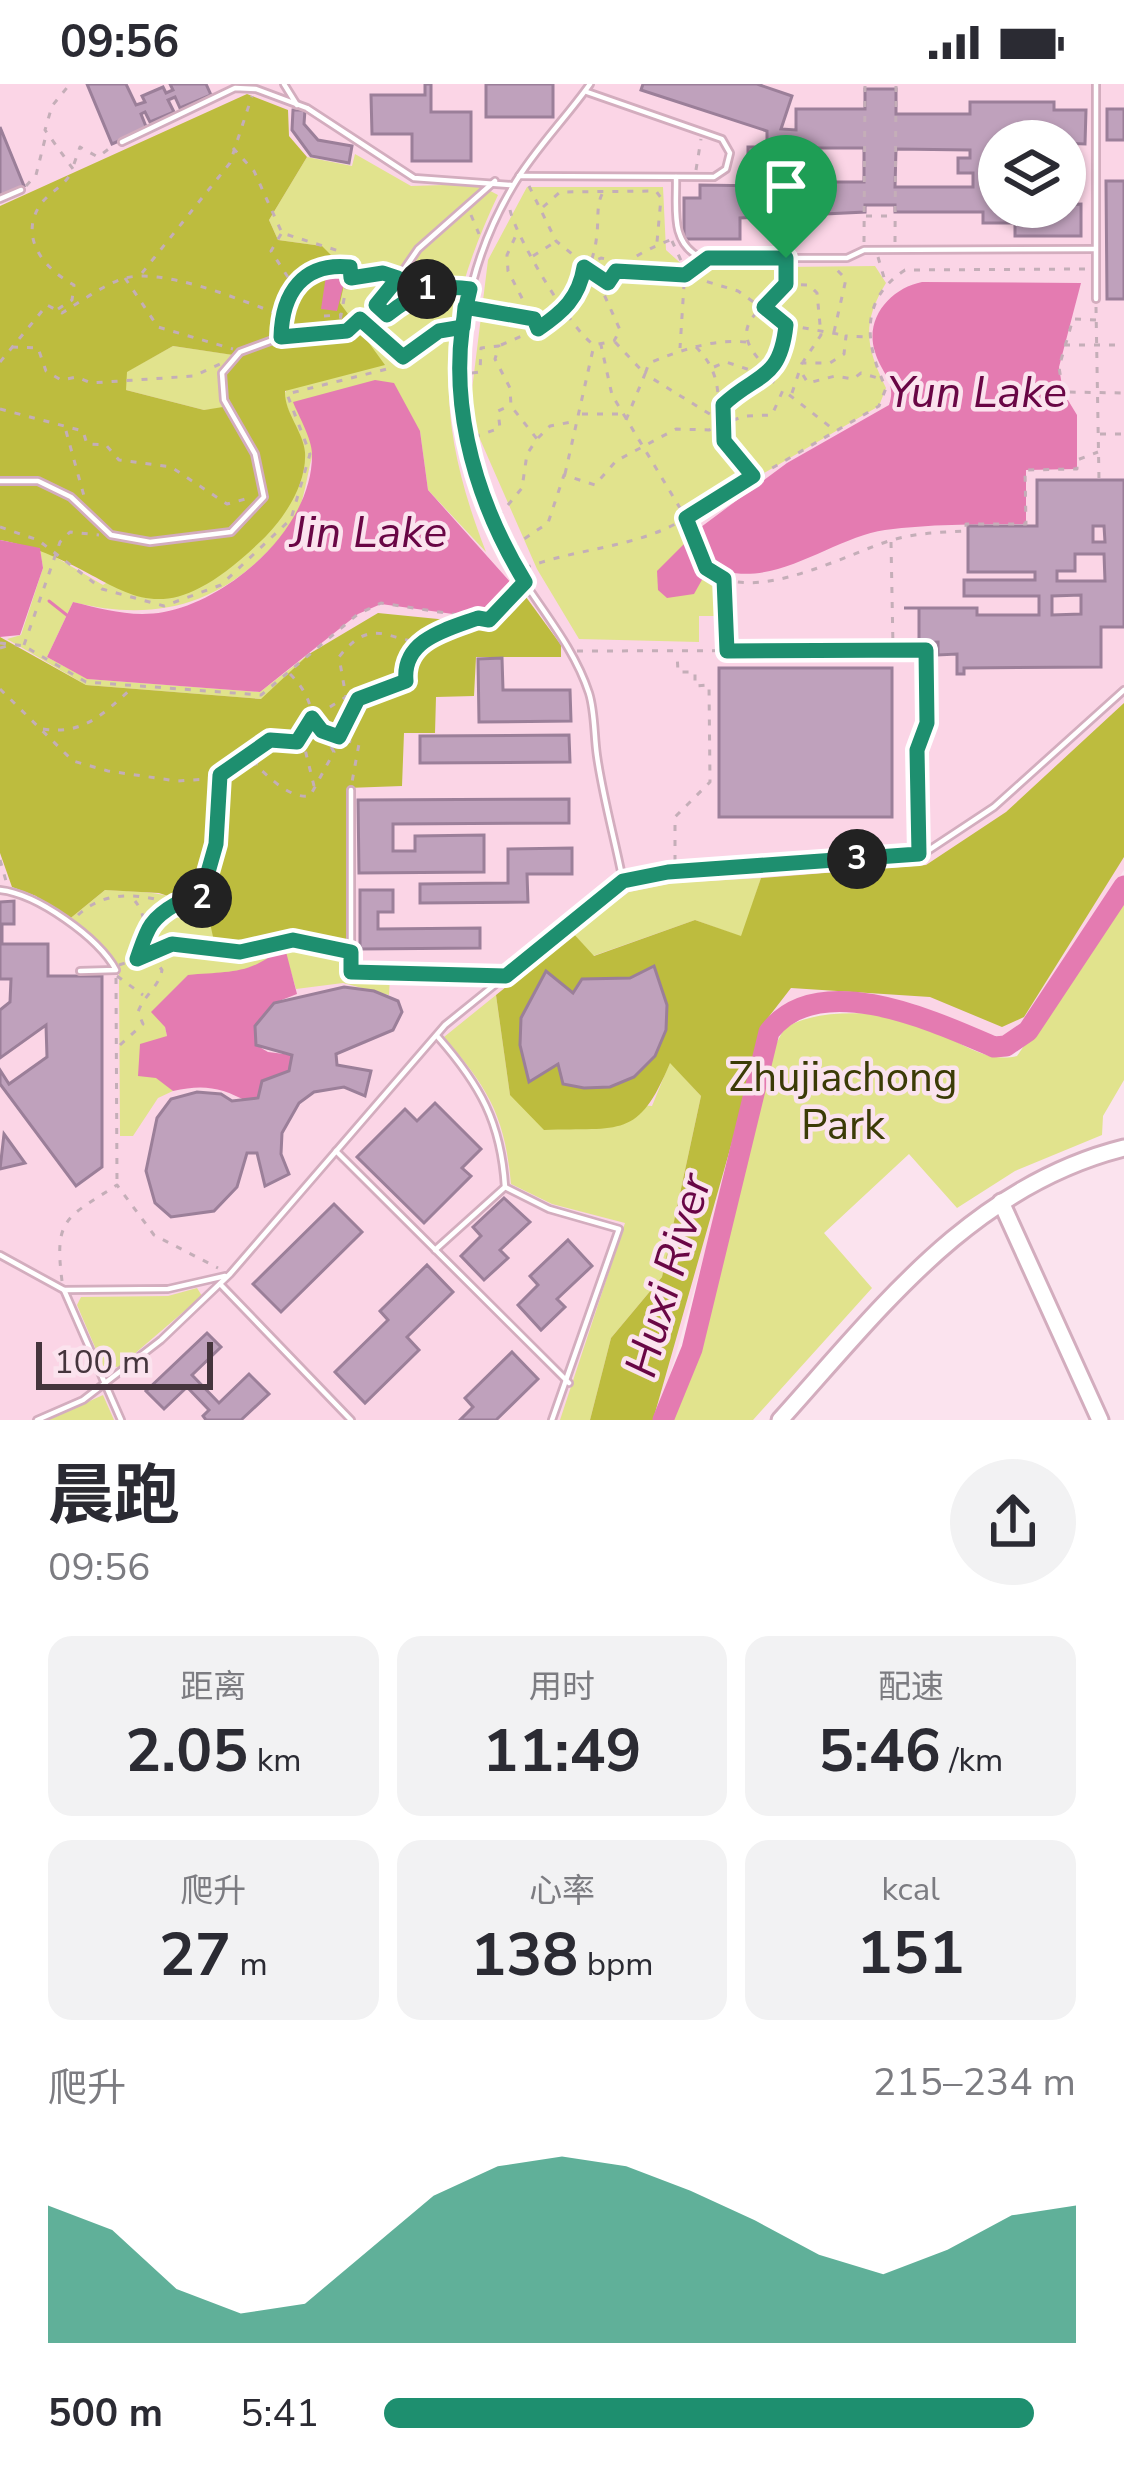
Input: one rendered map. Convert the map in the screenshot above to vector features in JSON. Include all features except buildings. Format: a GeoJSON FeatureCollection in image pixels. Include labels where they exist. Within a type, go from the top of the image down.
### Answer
{"type":"FeatureCollection","features":[{"type":"Feature","properties":{"kind":"street"},"geometry":{"type":"LineString","coordinates":[[780,1420],[941,1244],[1001,1202],[1075,1163],[1124,1148]]}},
{"type":"Feature","properties":{"kind":"street"},"geometry":{"type":"LineString","coordinates":[[1001,1202],[1100,1420]]}},
{"type":"Feature","properties":{"kind":"lane"},"geometry":{"type":"LineString","coordinates":[[284,84],[297,105]]}},
{"type":"Feature","properties":{"kind":"lane"},"geometry":{"type":"LineString","coordinates":[[1096,84],[1096,299]]}},
{"type":"Feature","properties":{"kind":"lane"},"geometry":{"type":"LineString","coordinates":[[122,142],[234,86],[297,105],[414,178],[513,185]]}},
{"type":"Feature","properties":{"kind":"lane"},"geometry":{"type":"LineString","coordinates":[[520,176],[714,177],[726,169],[730,153],[722,139],[587,87],[513,185],[484,246],[465,307],[461,374],[466,440],[476,485],[506,551],[569,651],[590,695],[623,881]]}},
{"type":"Feature","properties":{"kind":"lane"},"geometry":{"type":"LineString","coordinates":[[676,177],[674,238],[686,251],[708,258],[835,258],[864,250],[1095,249]]}},
{"type":"Feature","properties":{"kind":"lane"},"geometry":{"type":"LineString","coordinates":[[0,482],[38,481],[84,509],[111,535],[150,542],[230,532],[264,497],[255,454],[224,400],[222,373],[240,352],[281,337],[338,331],[360,319],[418,249],[496,181]]}},
{"type":"Feature","properties":{"kind":"lane"},"geometry":{"type":"LineString","coordinates":[[0,199],[21,190]]}},
{"type":"Feature","properties":{"kind":"lane"},"geometry":{"type":"LineString","coordinates":[[37,1420],[83,1400],[161,1340],[230,1274],[437,1034],[623,881],[675,872],[919,854],[994,807],[1124,689]]}},
{"type":"Feature","properties":{"kind":"lane"},"geometry":{"type":"LineString","coordinates":[[351,790],[351,972],[506,976]]}},
{"type":"Feature","properties":{"kind":"lane"},"geometry":{"type":"LineString","coordinates":[[4,891],[67,925],[108,955],[115,971],[80,971]]}},
{"type":"Feature","properties":{"kind":"lane"},"geometry":{"type":"LineString","coordinates":[[437,1034],[476,1081],[494,1112],[505,1187]]}},
{"type":"Feature","properties":{"kind":"lane"},"geometry":{"type":"LineString","coordinates":[[336,1151],[569,1384]]}},
{"type":"Feature","properties":{"kind":"lane"},"geometry":{"type":"LineString","coordinates":[[435,1250],[505,1187]]}},
{"type":"Feature","properties":{"kind":"lane"},"geometry":{"type":"LineString","coordinates":[[505,1187],[549,1209],[619,1229],[553,1420]]}},
{"type":"Feature","properties":{"kind":"lane"},"geometry":{"type":"LineString","coordinates":[[0,1255],[64,1290],[168,1289],[218,1281]]}},
{"type":"Feature","properties":{"kind":"lane"},"geometry":{"type":"LineString","coordinates":[[218,1281],[352,1420]]}},
{"type":"Feature","properties":{"kind":"lane"},"geometry":{"type":"LineString","coordinates":[[64,1290],[121,1420]]}},
{"type":"Feature","properties":{"kind":"path"},"geometry":{"type":"LineString","coordinates":[[21,190],[35,175],[46,117],[70,84]]}},
{"type":"Feature","properties":{"kind":"path"},"geometry":{"type":"LineString","coordinates":[[864,250],[865,84]]}},
{"type":"Feature","properties":{"kind":"path"},"geometry":{"type":"LineString","coordinates":[[895,250],[896,84]]}},
{"type":"Feature","properties":{"kind":"path"},"geometry":{"type":"LineString","coordinates":[[141,274],[230,163],[252,96]]}},
{"type":"Feature","properties":{"kind":"path"},"geometry":{"type":"LineString","coordinates":[[692,177],[701,162],[700,131]]}},
{"type":"Feature","properties":{"kind":"path"},"geometry":{"type":"LineString","coordinates":[[46,133],[72,165]]}},
{"type":"Feature","properties":{"kind":"path"},"geometry":{"type":"LineString","coordinates":[[57,310],[72,301],[74,285],[49,271],[33,237],[33,223],[41,204],[69,178],[80,147],[98,157],[122,142]]}},
{"type":"Feature","properties":{"kind":"path"},"geometry":{"type":"LineString","coordinates":[[233,148],[254,171],[283,233],[292,241],[339,250],[350,267],[338,331]]}},
{"type":"Feature","properties":{"kind":"path"},"geometry":{"type":"LineString","coordinates":[[520,176],[543,207],[546,228],[556,241],[608,283]]}},
{"type":"Feature","properties":{"kind":"path"},"geometry":{"type":"LineString","coordinates":[[461,374],[480,372],[481,348],[500,346],[564,312],[581,284],[597,240],[605,190],[617,177]]}},
{"type":"Feature","properties":{"kind":"path"},"geometry":{"type":"LineString","coordinates":[[543,207],[560,192],[656,190],[661,198],[656,246]]}},
{"type":"Feature","properties":{"kind":"path"},"geometry":{"type":"LineString","coordinates":[[508,196],[518,233],[574,329],[594,345],[614,340]]}},
{"type":"Feature","properties":{"kind":"path"},"geometry":{"type":"LineString","coordinates":[[467,207],[484,246]]}},
{"type":"Feature","properties":{"kind":"path"},"geometry":{"type":"LineString","coordinates":[[864,216],[895,216]]}},
{"type":"Feature","properties":{"kind":"path"},"geometry":{"type":"LineString","coordinates":[[283,233],[271,251],[293,285]]}},
{"type":"Feature","properties":{"kind":"path"},"geometry":{"type":"LineString","coordinates":[[518,233],[507,255],[508,271],[538,329]]}},
{"type":"Feature","properties":{"kind":"path"},"geometry":{"type":"LineString","coordinates":[[614,340],[618,318],[603,292],[608,283],[625,263],[674,238],[685,275],[680,351]]}},
{"type":"Feature","properties":{"kind":"path"},"geometry":{"type":"LineString","coordinates":[[533,256],[556,241]]}},
{"type":"Feature","properties":{"kind":"path"},"geometry":{"type":"LineString","coordinates":[[878,250],[878,269],[886,283]]}},
{"type":"Feature","properties":{"kind":"path"},"geometry":{"type":"LineString","coordinates":[[584,267],[601,258],[625,263]]}},
{"type":"Feature","properties":{"kind":"path"},"geometry":{"type":"LineString","coordinates":[[685,275],[708,258]]}},
{"type":"Feature","properties":{"kind":"path"},"geometry":{"type":"LineString","coordinates":[[786,258],[786,284],[750,314],[746,342],[783,390],[835,430]]}},
{"type":"Feature","properties":{"kind":"path"},"geometry":{"type":"LineString","coordinates":[[834,332],[846,279],[835,268],[835,258]]}},
{"type":"Feature","properties":{"kind":"path"},"geometry":{"type":"LineString","coordinates":[[281,337],[281,315],[293,285],[327,264],[350,267]]}},
{"type":"Feature","properties":{"kind":"path"},"geometry":{"type":"LineString","coordinates":[[518,571],[558,555],[615,548],[660,534],[880,406],[886,388],[867,349],[873,304],[886,283],[905,270],[1096,269]]}},
{"type":"Feature","properties":{"kind":"path"},"geometry":{"type":"LineString","coordinates":[[616,271],[685,275],[738,291],[786,325],[868,338]]}},
{"type":"Feature","properties":{"kind":"path"},"geometry":{"type":"LineString","coordinates":[[351,278],[383,273],[398,278]]}},
{"type":"Feature","properties":{"kind":"path"},"geometry":{"type":"LineString","coordinates":[[0,362],[47,304],[62,313],[141,274],[198,285],[281,315]]}},
{"type":"Feature","properties":{"kind":"path"},"geometry":{"type":"LineString","coordinates":[[125,278],[158,327],[240,352]]}},
{"type":"Feature","properties":{"kind":"path"},"geometry":{"type":"LineString","coordinates":[[381,337],[387,315],[424,290],[443,284],[470,289]]}},
{"type":"Feature","properties":{"kind":"path"},"geometry":{"type":"LineString","coordinates":[[786,284],[809,285],[817,292],[820,328],[815,349],[802,363],[791,395]]}},
{"type":"Feature","properties":{"kind":"path"},"geometry":{"type":"LineString","coordinates":[[1096,299],[1099,480]]}},
{"type":"Feature","properties":{"kind":"path"},"geometry":{"type":"LineString","coordinates":[[376,305],[387,315]]}},
{"type":"Feature","properties":{"kind":"path"},"geometry":{"type":"LineString","coordinates":[[465,307],[534,319]]}},
{"type":"Feature","properties":{"kind":"path"},"geometry":{"type":"LineString","coordinates":[[324,316],[342,314]]}},
{"type":"Feature","properties":{"kind":"path"},"geometry":{"type":"LineString","coordinates":[[360,319],[403,357]]}},
{"type":"Feature","properties":{"kind":"path"},"geometry":{"type":"LineString","coordinates":[[1096,320],[1073,319],[1062,345],[1063,392],[1124,393]]}},
{"type":"Feature","properties":{"kind":"path"},"geometry":{"type":"LineString","coordinates":[[723,405],[734,394],[753,388],[782,359],[786,325]]}},
{"type":"Feature","properties":{"kind":"path"},"geometry":{"type":"LineString","coordinates":[[0,526],[38,540],[102,589],[164,606],[221,585],[291,519],[310,454],[286,394],[387,369],[439,331],[463,327]]}},
{"type":"Feature","properties":{"kind":"path"},"geometry":{"type":"LineString","coordinates":[[802,363],[830,364],[844,354],[846,336]]}},
{"type":"Feature","properties":{"kind":"path"},"geometry":{"type":"LineString","coordinates":[[614,340],[645,374],[723,422]]}},
{"type":"Feature","properties":{"kind":"path"},"geometry":{"type":"LineString","coordinates":[[626,420],[650,363],[695,346],[746,342]]}},
{"type":"Feature","properties":{"kind":"path"},"geometry":{"type":"LineString","coordinates":[[506,551],[548,523],[580,417],[579,395],[594,345]]}},
{"type":"Feature","properties":{"kind":"path"},"geometry":{"type":"LineString","coordinates":[[602,345],[603,368],[622,414],[686,518],[706,568],[724,579],[811,574],[891,541],[966,531],[966,524],[1026,524],[1025,470],[1077,469],[1077,460],[1099,452]]}},
{"type":"Feature","properties":{"kind":"path"},"geometry":{"type":"LineString","coordinates":[[1062,345],[1124,345]]}},
{"type":"Feature","properties":{"kind":"path"},"geometry":{"type":"LineString","coordinates":[[500,346],[495,359],[511,388],[511,406],[537,439]]}},
{"type":"Feature","properties":{"kind":"path"},"geometry":{"type":"LineString","coordinates":[[695,346],[713,368],[723,405],[724,441],[753,476]]}},
{"type":"Feature","properties":{"kind":"path"},"geometry":{"type":"LineString","coordinates":[[10,347],[38,348],[46,371],[61,380],[77,377],[91,383],[194,376],[214,362],[230,364]]}},
{"type":"Feature","properties":{"kind":"path"},"geometry":{"type":"LineString","coordinates":[[713,368],[726,362],[767,373]]}},
{"type":"Feature","properties":{"kind":"path"},"geometry":{"type":"LineString","coordinates":[[802,374],[808,383],[835,376],[853,379],[861,373],[882,380]]}},
{"type":"Feature","properties":{"kind":"path"},"geometry":{"type":"LineString","coordinates":[[564,475],[595,485],[616,461],[645,450],[676,429],[709,430],[723,422],[772,415],[783,390]]}},
{"type":"Feature","properties":{"kind":"path"},"geometry":{"type":"LineString","coordinates":[[466,440],[500,428],[498,411],[511,406]]}},
{"type":"Feature","properties":{"kind":"path"},"geometry":{"type":"LineString","coordinates":[[0,409],[83,431],[87,444],[106,445],[119,460],[171,467],[227,504],[264,497]]}},
{"type":"Feature","properties":{"kind":"path"},"geometry":{"type":"LineString","coordinates":[[493,523],[522,488],[527,454],[550,426],[580,417],[622,414]]}},
{"type":"Feature","properties":{"kind":"path"},"geometry":{"type":"LineString","coordinates":[[66,428],[71,463],[84,485],[84,509]]}},
{"type":"Feature","properties":{"kind":"path"},"geometry":{"type":"LineString","coordinates":[[1099,434],[1124,434]]}},
{"type":"Feature","properties":{"kind":"path"},"geometry":{"type":"LineString","coordinates":[[24,646],[56,554],[70,532],[111,535]]}},
{"type":"Feature","properties":{"kind":"path"},"geometry":{"type":"LineString","coordinates":[[891,541],[893,650]]}},
{"type":"Feature","properties":{"kind":"path"},"geometry":{"type":"LineString","coordinates":[[724,579],[727,651]]}},
{"type":"Feature","properties":{"kind":"path"},"geometry":{"type":"LineString","coordinates":[[0,646],[24,646],[86,682],[261,695],[358,614],[381,603],[489,620],[525,582]]}},
{"type":"Feature","properties":{"kind":"path"},"geometry":{"type":"LineString","coordinates":[[339,737],[358,699],[406,681],[404,665],[417,642],[478,618]]}},
{"type":"Feature","properties":{"kind":"path"},"geometry":{"type":"LineString","coordinates":[[0,689],[73,761],[177,782],[220,775],[262,745],[297,742],[312,718],[346,698],[339,657],[349,644],[386,632],[417,642]]}},
{"type":"Feature","properties":{"kind":"path"},"geometry":{"type":"LineString","coordinates":[[919,854],[917,750],[927,723],[926,650]]}},
{"type":"Feature","properties":{"kind":"path"},"geometry":{"type":"LineString","coordinates":[[569,651],[938,650]]}},
{"type":"Feature","properties":{"kind":"path"},"geometry":{"type":"LineString","coordinates":[[675,872],[675,817],[710,782],[709,685],[695,686],[695,672],[678,672],[677,651]]}},
{"type":"Feature","properties":{"kind":"path"},"geometry":{"type":"LineString","coordinates":[[262,745],[256,765],[301,797],[315,788],[334,752],[312,718],[306,688],[289,672]]}},
{"type":"Feature","properties":{"kind":"path"},"geometry":{"type":"LineString","coordinates":[[41,729],[64,732],[89,726],[135,686]]}},
{"type":"Feature","properties":{"kind":"path"},"geometry":{"type":"LineString","coordinates":[[322,731],[359,744],[351,790]]}},
{"type":"Feature","properties":{"kind":"path"},"geometry":{"type":"LineString","coordinates":[[301,735],[315,788]]}},
{"type":"Feature","properties":{"kind":"path"},"geometry":{"type":"LineString","coordinates":[[67,925],[110,895],[157,896],[197,911],[209,877],[220,775]]}},
{"type":"Feature","properties":{"kind":"path"},"geometry":{"type":"LineString","coordinates":[[0,860],[4,891]]}},
{"type":"Feature","properties":{"kind":"path"},"geometry":{"type":"LineString","coordinates":[[134,899],[144,927],[137,959]]}},
{"type":"Feature","properties":{"kind":"path"},"geometry":{"type":"LineString","coordinates":[[144,927],[176,904]]}},
{"type":"Feature","properties":{"kind":"path"},"geometry":{"type":"LineString","coordinates":[[115,971],[172,944],[240,952],[293,940],[351,952]]}},
{"type":"Feature","properties":{"kind":"path"},"geometry":{"type":"LineString","coordinates":[[117,1047],[143,1024],[138,1012],[144,997],[158,985],[162,970],[149,952]]}},
{"type":"Feature","properties":{"kind":"path"},"geometry":{"type":"LineString","coordinates":[[115,971],[144,997]]}},
{"type":"Feature","properties":{"kind":"path"},"geometry":{"type":"LineString","coordinates":[[115,971],[117,1185],[154,1234],[230,1274]]}},
{"type":"Feature","properties":{"kind":"path"},"geometry":{"type":"LineString","coordinates":[[64,1290],[56,1237],[65,1219],[117,1185]]}},
{"type":"Feature","properties":{"kind":"shaded area"},"geometry":{"type":"Polygon","coordinates":[[[0,84],[1124,84],[1124,870],[1037,1007],[1009,1038],[994,1039],[914,1004],[880,997],[810,997],[778,1011],[771,1021],[657,1420],[0,1420],[0,84]]]}},
{"type":"Feature","properties":{"kind":"shaded area"},"geometry":{"type":"Polygon","coordinates":[[[247,94],[288,110],[289,136],[307,157],[269,220],[278,240],[322,246],[347,271],[340,303],[385,365],[285,391],[305,452],[293,500],[262,540],[220,575],[186,594],[157,599],[131,594],[42,552],[0,540],[0,206],[247,94]],[[173,346],[127,372],[126,390],[204,410],[223,407],[220,371],[233,355],[173,346]]]}},
{"type":"Feature","properties":{"kind":"shaded area"},"geometry":{"type":"Polygon","coordinates":[[[526,597],[561,645],[561,657],[476,657],[474,696],[436,697],[435,733],[404,733],[402,786],[347,788],[347,946],[293,935],[240,949],[215,946],[207,909],[159,893],[105,890],[67,921],[36,896],[12,887],[0,853],[0,637],[86,685],[261,699],[309,654],[378,613],[488,624],[526,597]]]}},
{"type":"Feature","properties":{"kind":"shaded area"},"geometry":{"type":"Polygon","coordinates":[[[1124,703],[1124,857],[1024,1017],[1002,1027],[930,997],[791,988],[767,1019],[653,1420],[590,1420],[611,1338],[662,1277],[701,1096],[670,1063],[648,1106],[624,1124],[544,1130],[510,1095],[496,995],[573,933],[594,956],[695,920],[741,936],[761,878],[926,865],[1006,812],[1124,703]]]}},
{"type":"Feature","properties":{"kind":"green space"},"geometry":{"type":"Polygon","coordinates":[[[355,154],[411,186],[477,184],[498,195],[463,287],[449,372],[457,457],[486,552],[428,490],[420,431],[313,453],[296,516],[246,571],[195,600],[167,607],[137,610],[73,602],[47,657],[88,679],[260,692],[309,654],[262,699],[86,685],[7,639],[21,635],[43,568],[40,548],[103,585],[305,453],[283,396],[339,303],[322,246],[278,240],[269,220],[307,157],[352,166],[355,154]]]}},
{"type":"Feature","properties":{"kind":"green space"},"geometry":{"type":"Polygon","coordinates":[[[527,187],[663,187],[666,250],[686,268],[875,266],[886,283],[873,311],[869,336],[886,388],[879,406],[687,518],[718,587],[718,616],[699,616],[699,642],[579,639],[537,569],[469,414],[488,260],[527,187]]]}},
{"type":"Feature","properties":{"kind":"green space"},"geometry":{"type":"Polygon","coordinates":[[[173,346],[234,355],[224,408],[204,410],[126,390],[126,372],[173,346]]]}},
{"type":"Feature","properties":{"kind":"green space"},"geometry":{"type":"Polygon","coordinates":[[[761,878],[742,937],[695,920],[593,956],[573,933],[629,892],[673,883],[761,878]]]}},
{"type":"Feature","properties":{"kind":"green space"},"geometry":{"type":"Polygon","coordinates":[[[105,890],[182,900],[210,917],[240,949],[293,935],[346,946],[347,975],[390,976],[389,995],[343,983],[296,989],[283,945],[264,964],[222,976],[165,1027],[167,1036],[141,1058],[173,1091],[158,1098],[133,1136],[120,1136],[119,970],[110,953],[67,921],[105,890]]]}},
{"type":"Feature","properties":{"kind":"green space","name":"Zhujiachong Park"},"geometry":{"type":"Polygon","coordinates":[[[1124,901],[1124,1080],[1103,1116],[1102,1135],[1015,1171],[957,1208],[909,1154],[824,1233],[872,1288],[753,1420],[667,1420],[695,1350],[770,1055],[784,1029],[812,1017],[883,1015],[913,1021],[990,1056],[1017,1056],[1124,901]]]}},
{"type":"Feature","properties":{"kind":"green space"},"geometry":{"type":"Polygon","coordinates":[[[496,995],[510,1095],[652,1106],[670,1062],[701,1096],[662,1277],[611,1338],[590,1420],[560,1420],[625,1223],[552,1204],[511,1184],[492,1104],[444,1037],[496,995]]]}},
{"type":"Feature","properties":{"kind":"green space"},"geometry":{"type":"Polygon","coordinates":[[[197,1288],[202,1296],[119,1367],[103,1366],[77,1305],[81,1297],[168,1296],[197,1288]]]}},
{"type":"Feature","properties":{"kind":"green space"},"geometry":{"type":"Polygon","coordinates":[[[103,1395],[114,1420],[48,1420],[103,1395]]]}},
{"type":"Feature","properties":{"kind":"water"},"geometry":{"type":"Polygon","coordinates":[[[327,269],[347,271],[337,311],[321,309],[327,269]]]}},
{"type":"Feature","properties":{"kind":"water","name":"Yun Lake"},"geometry":{"type":"Polygon","coordinates":[[[922,282],[1081,283],[1059,367],[1063,392],[1077,415],[1077,469],[1026,470],[1026,524],[885,530],[753,574],[707,564],[698,551],[697,530],[787,463],[889,405],[891,390],[875,352],[873,328],[891,298],[922,282]]]}},
{"type":"Feature","properties":{"kind":"water","name":"Jin Lake"},"geometry":{"type":"Polygon","coordinates":[[[375,380],[394,383],[420,431],[428,490],[512,584],[489,619],[381,604],[358,614],[260,692],[87,679],[47,657],[73,602],[152,614],[190,604],[241,576],[283,533],[309,481],[311,448],[293,402],[375,380]]]}},
{"type":"Feature","properties":{"kind":"water"},"geometry":{"type":"Polygon","coordinates":[[[0,540],[40,548],[43,568],[20,635],[0,637],[0,540]]]}},
{"type":"Feature","properties":{"kind":"water"},"geometry":{"type":"Polygon","coordinates":[[[684,544],[703,578],[694,594],[667,598],[658,590],[657,571],[684,544]]]}},
{"type":"Feature","properties":{"kind":"water"},"geometry":{"type":"Polygon","coordinates":[[[284,944],[297,994],[274,1003],[255,1026],[256,1045],[292,1055],[289,1071],[262,1080],[258,1098],[248,1102],[212,1088],[173,1091],[156,1078],[138,1076],[140,1044],[167,1036],[151,1012],[188,975],[251,967],[284,944]]]}},
{"type":"Feature","properties":{"kind":"waterway"},"geometry":{"type":"LineString","coordinates":[[49,601],[68,616]]}},
{"type":"Feature","properties":{"kind":"waterway","name":"Huxi River"},"geometry":{"type":"LineString","coordinates":[[663,1420],[692,1349],[769,1032],[790,1013],[817,1003],[846,1002],[910,1014],[994,1047],[1006,1046],[1028,1031],[1124,886]]}},
{"type":"Feature","properties":{"kind":"route"},"geometry":{"type":"LineString","coordinates":[[786,258],[708,258],[685,275],[616,271],[608,283],[584,267],[581,284],[564,312],[538,329],[534,319],[465,307],[463,327],[439,331],[403,357],[360,319],[347,331],[281,337],[281,315],[293,285],[327,264],[350,267],[351,278],[383,273],[398,278],[376,305],[387,315],[424,290],[443,284],[470,289],[465,307],[461,347],[466,440],[476,485],[525,582],[489,620],[478,618],[417,642],[404,665],[406,681],[358,699],[339,737],[322,731],[312,718],[297,742],[270,740],[220,775],[216,844],[197,911],[176,904],[163,911],[144,927],[137,959],[172,944],[240,952],[293,940],[351,952],[351,972],[499,971],[506,976],[623,881],[668,872],[919,854],[917,750],[927,723],[926,650],[727,651],[724,579],[706,568],[686,518],[753,476],[724,441],[723,405],[734,394],[753,388],[782,359],[786,325],[764,307],[786,284],[786,258]]}}]}
